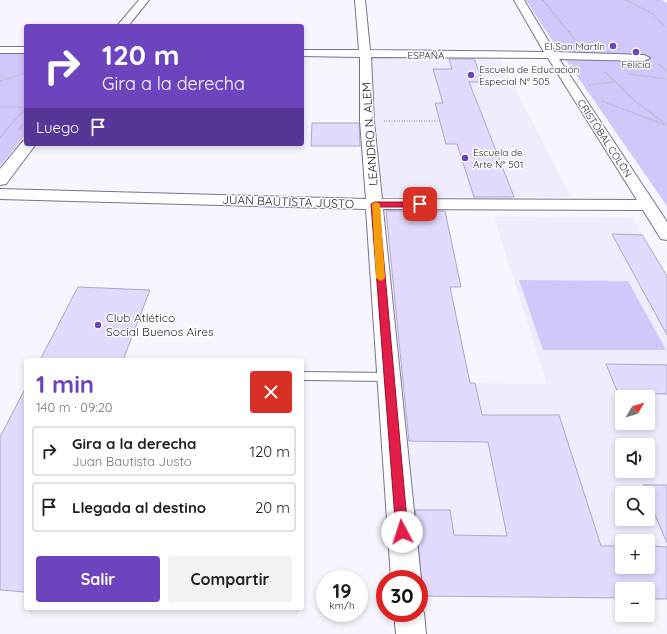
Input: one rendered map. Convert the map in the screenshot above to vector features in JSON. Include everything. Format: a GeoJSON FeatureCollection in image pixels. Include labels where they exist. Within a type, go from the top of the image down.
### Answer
{"type":"FeatureCollection","features":[{"type":"Feature","properties":{"kind":"street"},"geometry":{"type":"LineString","coordinates":[[124,24],[144,0]]}},
{"type":"Feature","properties":{"kind":"street","name":"LEANDRO N. ALEM"},"geometry":{"type":"LineString","coordinates":[[360,0],[365,54],[367,121],[405,570]]}},
{"type":"Feature","properties":{"kind":"street","name":"CRISTÓBAL COLÓN"},"geometry":{"type":"LineString","coordinates":[[519,0],[551,55],[667,235]]}},
{"type":"Feature","properties":{"kind":"street"},"geometry":{"type":"LineString","coordinates":[[0,50],[24,50]]}},
{"type":"Feature","properties":{"kind":"street","name":"ESPAÑA"},"geometry":{"type":"LineString","coordinates":[[304,53],[551,55],[649,59]]}},
{"type":"Feature","properties":{"kind":"street"},"geometry":{"type":"LineString","coordinates":[[0,180],[26,146]]}},
{"type":"Feature","properties":{"kind":"street","name":"JUAN BAUTISTA JUSTO"},"geometry":{"type":"LineString","coordinates":[[0,194],[375,204],[648,205]]}},
{"type":"Feature","properties":{"kind":"street"},"geometry":{"type":"LineString","coordinates":[[410,622],[411,634]]}},
{"type":"Feature","properties":{"kind":"lane"},"geometry":{"type":"LineString","coordinates":[[304,376],[388,377]]}},
{"type":"Feature","properties":{"kind":"path"},"geometry":{"type":"LineString","coordinates":[[544,0],[589,57],[635,101],[667,125]]}},
{"type":"Feature","properties":{"kind":"path"},"geometry":{"type":"LineString","coordinates":[[626,0],[654,14],[663,21],[665,27]]}},
{"type":"Feature","properties":{"kind":"path"},"geometry":{"type":"LineString","coordinates":[[649,59],[667,71]]}},
{"type":"Feature","properties":{"kind":"path"},"geometry":{"type":"LineString","coordinates":[[0,81],[24,74]]}},
{"type":"Feature","properties":{"kind":"path"},"geometry":{"type":"LineString","coordinates":[[574,91],[584,86],[615,82]]}},
{"type":"Feature","properties":{"kind":"path"},"geometry":{"type":"LineString","coordinates":[[574,91],[667,125]]}},
{"type":"Feature","properties":{"kind":"path"},"geometry":{"type":"LineString","coordinates":[[0,107],[24,108]]}},
{"type":"Feature","properties":{"kind":"path"},"geometry":{"type":"LineString","coordinates":[[0,137],[24,110]]}},
{"type":"Feature","properties":{"kind":"path"},"geometry":{"type":"LineString","coordinates":[[367,121],[440,121]]}},
{"type":"Feature","properties":{"kind":"shaded area"},"geometry":{"type":"Polygon","coordinates":[[[526,0],[662,0],[667,3],[667,206],[550,37],[526,0]]]}},
{"type":"Feature","properties":{"kind":"shaded area"},"geometry":{"type":"Polygon","coordinates":[[[0,52],[24,53],[24,136],[0,166],[0,52]]]}},
{"type":"Feature","properties":{"kind":"shaded area","name":"Escuela de Arte N° 501"},"geometry":{"type":"Polygon","coordinates":[[[369,58],[499,58],[571,197],[384,197],[369,58]]]}},
{"type":"Feature","properties":{"kind":"shaded area"},"geometry":{"type":"Polygon","coordinates":[[[494,217],[632,218],[667,276],[667,599],[655,599],[655,582],[615,582],[615,598],[428,596],[428,570],[421,570],[403,383],[547,384],[494,217]]]}},
{"type":"Feature","properties":{"kind":"shaded area"},"geometry":{"type":"Polygon","coordinates":[[[519,280],[628,281],[666,350],[543,350],[519,280]]]}},
{"type":"Feature","properties":{"kind":"building"},"geometry":{"type":"Polygon","coordinates":[[[449,59],[474,59],[483,82],[469,82],[514,197],[474,197],[457,144],[446,144],[435,103],[443,103],[433,69],[452,69],[449,59]]]}},
{"type":"Feature","properties":{"kind":"building"},"geometry":{"type":"Polygon","coordinates":[[[312,123],[359,123],[360,146],[311,146],[312,123]]]}},
{"type":"Feature","properties":{"kind":"building"},"geometry":{"type":"Polygon","coordinates":[[[386,211],[445,211],[461,287],[450,287],[470,383],[475,383],[482,415],[559,415],[601,546],[615,546],[615,574],[655,574],[655,546],[667,547],[667,599],[655,599],[655,582],[615,582],[615,598],[428,596],[428,570],[421,570],[415,510],[450,510],[454,535],[507,536],[488,442],[409,441],[386,211]]]}},
{"type":"Feature","properties":{"kind":"building"},"geometry":{"type":"Polygon","coordinates":[[[612,234],[642,235],[667,276],[667,335],[612,234]]]}},
{"type":"Feature","properties":{"kind":"building","name":"Club Atlético Social Buenos Aires"},"geometry":{"type":"Polygon","coordinates":[[[78,287],[150,290],[124,358],[41,358],[78,287]]]}},
{"type":"Feature","properties":{"kind":"building"},"geometry":{"type":"Polygon","coordinates":[[[606,364],[667,365],[667,394],[655,394],[655,390],[617,390],[606,364]]]}},
{"type":"Feature","properties":{"kind":"building"},"geometry":{"type":"Polygon","coordinates":[[[24,391],[24,592],[0,590],[0,437],[24,391]]]}},
{"type":"Feature","properties":{"kind":"building"},"geometry":{"type":"Polygon","coordinates":[[[667,485],[667,543],[655,515],[655,486],[643,486],[667,485]]]}},
{"type":"Feature","properties":{"kind":"slow traffic"},"geometry":{"type":"LineString","coordinates":[[376,204],[381,278]]}},
{"type":"Feature","properties":{"kind":"place","name":"El San Martín"},"geometry":{"type":"Point","coordinates":[613,46]}},
{"type":"Feature","properties":{"kind":"place","name":"Felicia"},"geometry":{"type":"Point","coordinates":[636,52]}},
{"type":"Feature","properties":{"kind":"place","name":"Escuela de Educación Especial N° 505"},"geometry":{"type":"Point","coordinates":[471,75]}},
{"type":"Feature","properties":{"kind":"place","name":"Escuela de Arte N° 501"},"geometry":{"type":"Point","coordinates":[465,158]}},
{"type":"Feature","properties":{"kind":"place","name":"Club Atlético Social Buenos Aires"},"geometry":{"type":"Point","coordinates":[98,325]}},
{"type":"Feature","properties":{"kind":"route"},"geometry":{"type":"LineString","coordinates":[[402,532],[388,377],[375,204],[420,204]]}}]}
